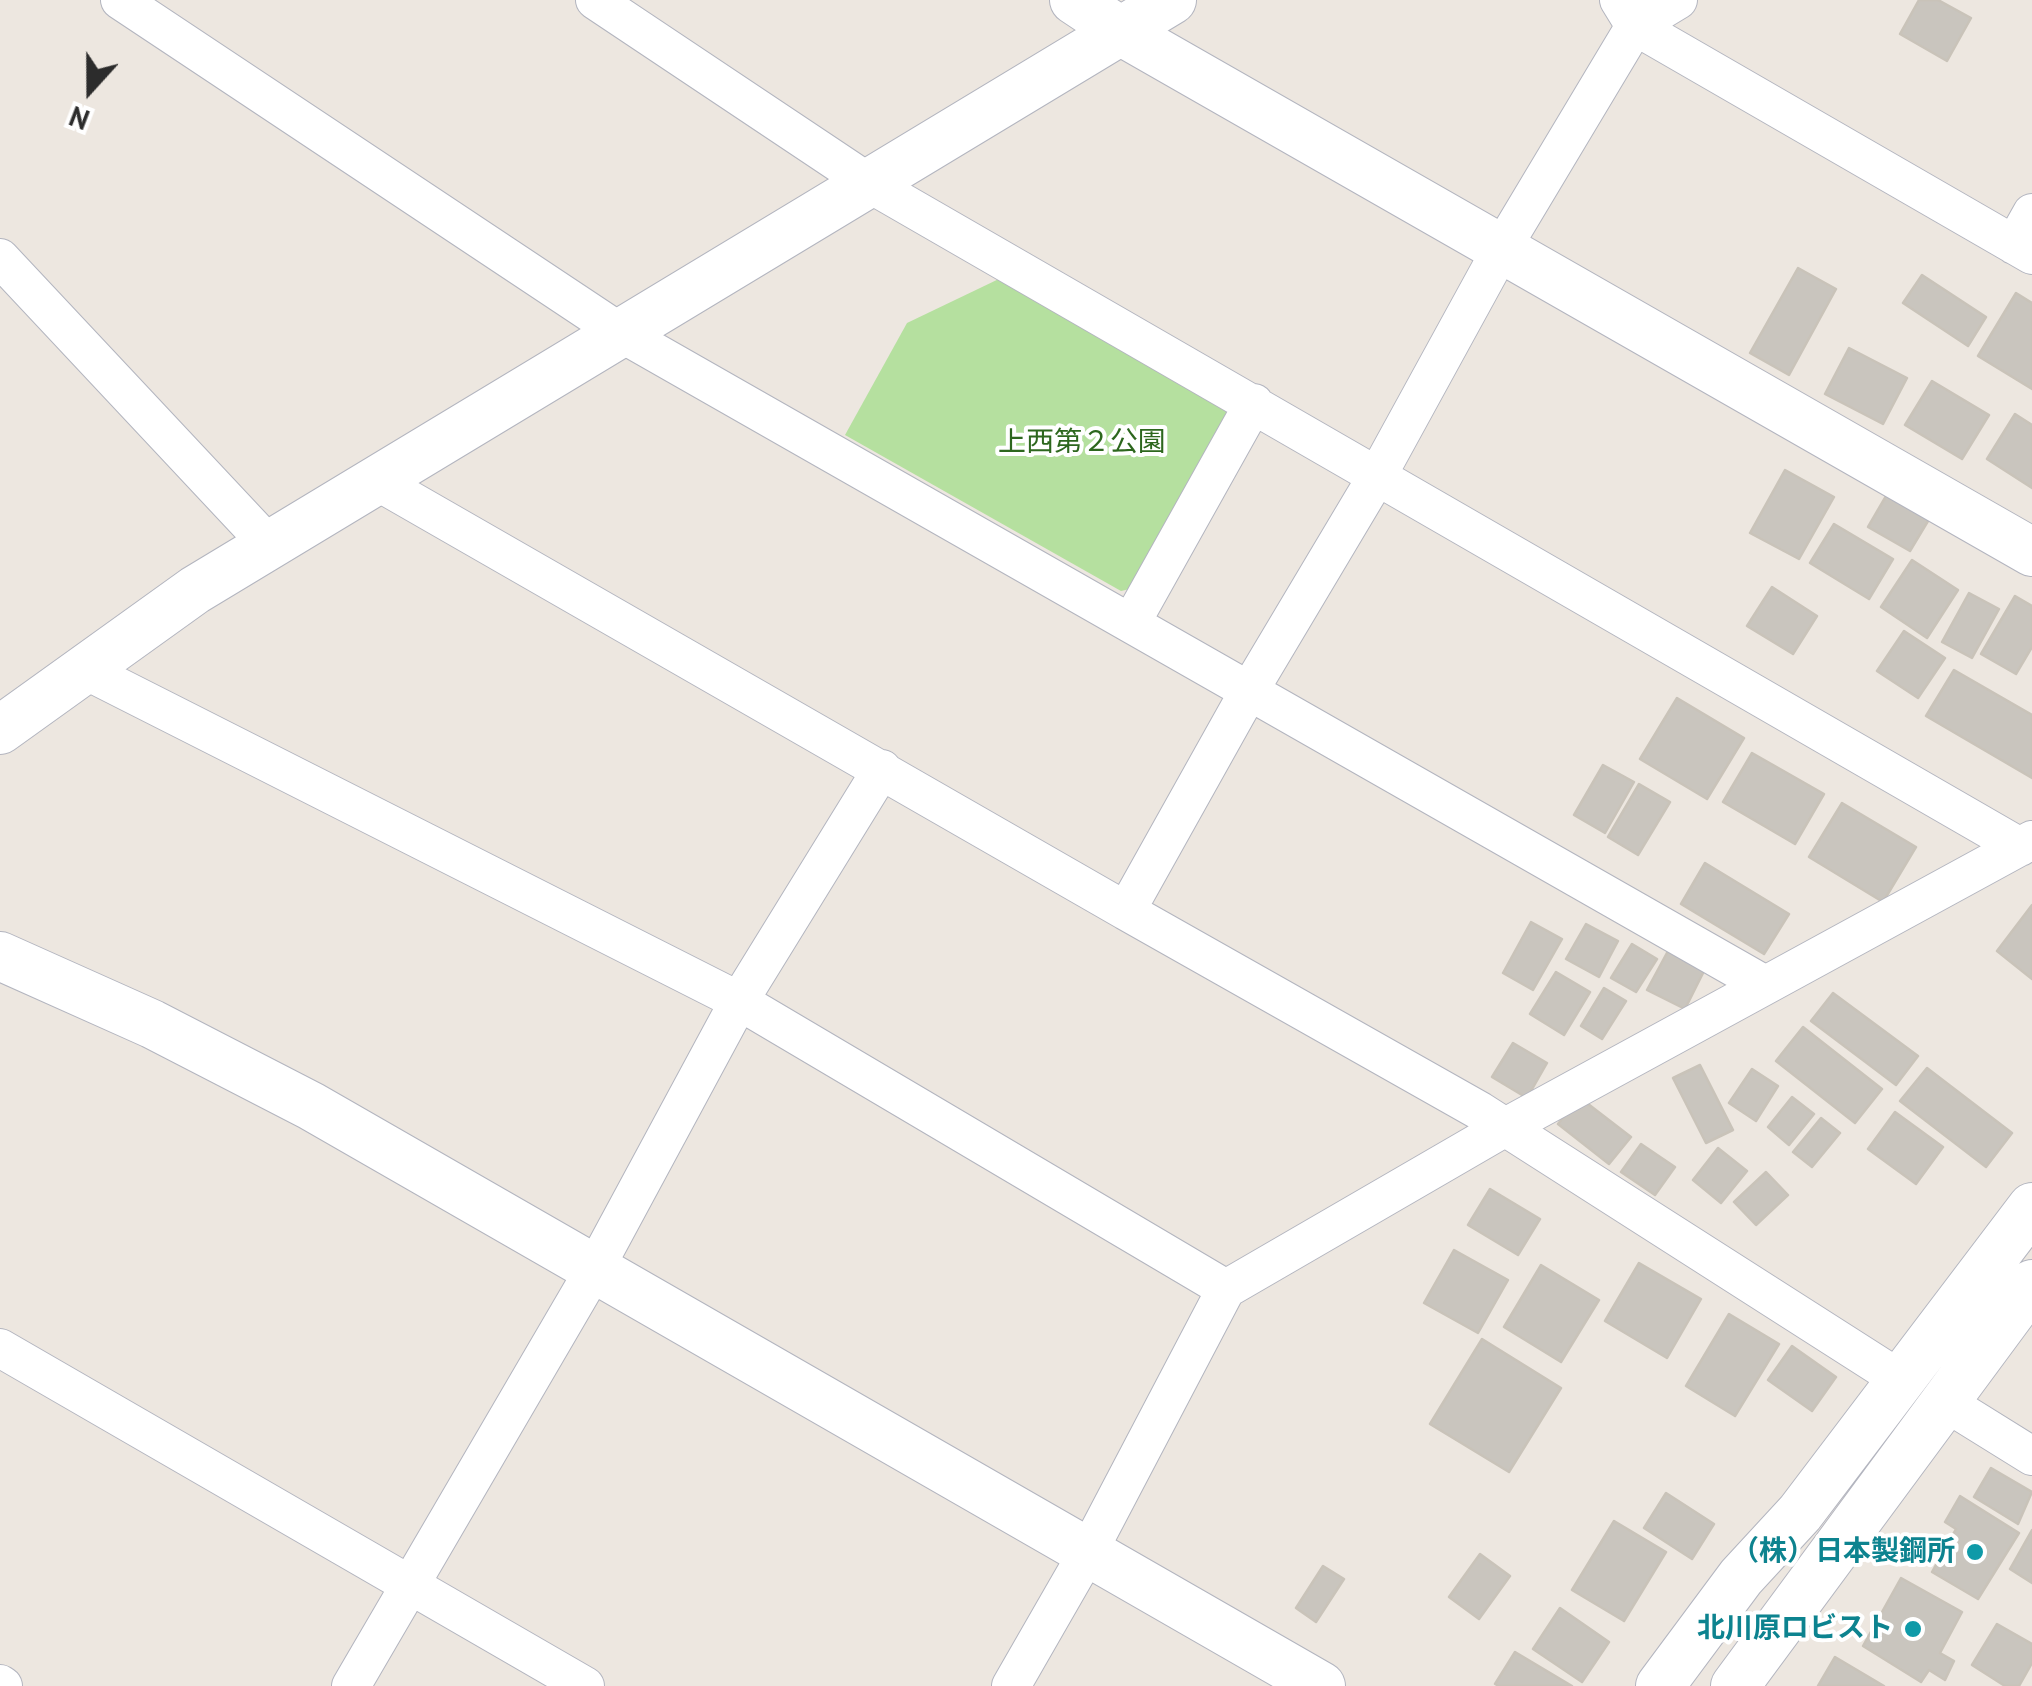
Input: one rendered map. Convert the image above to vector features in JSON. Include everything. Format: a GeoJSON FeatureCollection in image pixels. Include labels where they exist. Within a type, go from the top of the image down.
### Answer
{"type":"FeatureCollection","features":[{"type":"Feature","properties":{"kind":"street"},"geometry":{"type":"LineString","coordinates":[[120,0],[621,333],[1765,985]]}},
{"type":"Feature","properties":{"kind":"street"},"geometry":{"type":"LineString","coordinates":[[595,0],[872,184],[1254,403],[1376,478],[2026,843]]}},
{"type":"Feature","properties":{"kind":"street"},"geometry":{"type":"LineString","coordinates":[[1074,0],[1122,32],[2032,552]]}},
{"type":"Feature","properties":{"kind":"street"},"geometry":{"type":"LineString","coordinates":[[3,723],[195,590],[1172,0]]}},
{"type":"Feature","properties":{"kind":"street"},"geometry":{"type":"LineString","coordinates":[[1126,911],[1249,691],[1376,478],[1627,13],[1678,0]]}},
{"type":"Feature","properties":{"kind":"street"},"geometry":{"type":"LineString","coordinates":[[1627,13],[2026,238]]}},
{"type":"Feature","properties":{"kind":"street"},"geometry":{"type":"LineString","coordinates":[[0,258],[270,546]]}},
{"type":"Feature","properties":{"kind":"street"},"geometry":{"type":"LineString","coordinates":[[1131,622],[1254,403]]}},
{"type":"Feature","properties":{"kind":"street"},"geometry":{"type":"LineString","coordinates":[[374,480],[1463,1102],[1901,1380]]}},
{"type":"Feature","properties":{"kind":"street"},"geometry":{"type":"LineString","coordinates":[[83,669],[740,1002],[1226,1289]]}},
{"type":"Feature","properties":{"kind":"street"},"geometry":{"type":"LineString","coordinates":[[351,1686],[594,1270],[740,1002],[882,769]]}},
{"type":"Feature","properties":{"kind":"street"},"geometry":{"type":"LineString","coordinates":[[1011,1686],[1088,1552],[1226,1289],[1502,1129],[2026,843]]}},
{"type":"Feature","properties":{"kind":"street"},"geometry":{"type":"LineString","coordinates":[[0,956],[152,1024],[277,1088],[1321,1686]]}},
{"type":"Feature","properties":{"kind":"street"},"geometry":{"type":"LineString","coordinates":[[1660,1686],[1741,1577],[1800,1513],[2032,1207]]}},
{"type":"Feature","properties":{"kind":"street"},"geometry":{"type":"LineString","coordinates":[[1735,1686],[2032,1284]]}},
{"type":"Feature","properties":{"kind":"street"},"geometry":{"type":"LineString","coordinates":[[0,1348],[585,1686]]}},
{"type":"Feature","properties":{"kind":"street"},"geometry":{"type":"LineString","coordinates":[[1945,1402],[2032,1456]]}},
{"type":"Feature","properties":{"kind":"green space","name":"上西第２公園"},"geometry":{"type":"Polygon","coordinates":[[[1003,277],[1239,411],[1143,586],[1121,591],[845,435],[907,323],[1003,277]]]}},
{"type":"Feature","properties":{"kind":"building"},"geometry":{"type":"Polygon","coordinates":[[[1919,0],[1938,0],[1971,18],[1947,61],[1900,34],[1919,0]]]}},
{"type":"Feature","properties":{"kind":"building"},"geometry":{"type":"Polygon","coordinates":[[[1798,268],[1836,289],[1789,375],[1750,353],[1798,268]]]}},
{"type":"Feature","properties":{"kind":"building"},"geometry":{"type":"Polygon","coordinates":[[[1922,275],[1986,317],[1968,346],[1903,303],[1922,275]]]}},
{"type":"Feature","properties":{"kind":"building"},"geometry":{"type":"Polygon","coordinates":[[[2016,293],[2032,303],[2032,389],[1978,356],[2016,293]]]}},
{"type":"Feature","properties":{"kind":"building"},"geometry":{"type":"Polygon","coordinates":[[[1849,348],[1907,378],[1883,424],[1825,394],[1849,348]]]}},
{"type":"Feature","properties":{"kind":"building"},"geometry":{"type":"Polygon","coordinates":[[[1932,381],[1989,415],[1962,459],[1905,425],[1932,381]]]}},
{"type":"Feature","properties":{"kind":"building"},"geometry":{"type":"Polygon","coordinates":[[[2015,414],[2032,425],[2032,488],[1987,459],[2015,414]]]}},
{"type":"Feature","properties":{"kind":"building"},"geometry":{"type":"Polygon","coordinates":[[[1785,470],[1834,497],[1799,559],[1750,533],[1785,470]]]}},
{"type":"Feature","properties":{"kind":"building"},"geometry":{"type":"Polygon","coordinates":[[[1889,491],[1931,516],[1910,551],[1868,527],[1889,491]]]}},
{"type":"Feature","properties":{"kind":"building"},"geometry":{"type":"Polygon","coordinates":[[[1834,524],[1893,559],[1869,599],[1810,563],[1834,524]]]}},
{"type":"Feature","properties":{"kind":"building"},"geometry":{"type":"Polygon","coordinates":[[[1912,560],[1958,590],[1927,638],[1881,607],[1912,560]]]}},
{"type":"Feature","properties":{"kind":"building"},"geometry":{"type":"Polygon","coordinates":[[[1772,587],[1817,616],[1793,654],[1747,626],[1772,587]]]}},
{"type":"Feature","properties":{"kind":"building"},"geometry":{"type":"Polygon","coordinates":[[[1969,593],[1999,609],[1972,658],[1942,642],[1969,593]]]}},
{"type":"Feature","properties":{"kind":"building"},"geometry":{"type":"Polygon","coordinates":[[[2015,596],[2032,606],[2032,647],[2016,674],[1981,654],[2015,596]]]}},
{"type":"Feature","properties":{"kind":"building"},"geometry":{"type":"Polygon","coordinates":[[[1904,631],[1945,658],[1918,698],[1877,671],[1904,631]]]}},
{"type":"Feature","properties":{"kind":"building"},"geometry":{"type":"Polygon","coordinates":[[[1954,670],[2032,715],[2032,778],[1926,716],[1954,670]]]}},
{"type":"Feature","properties":{"kind":"building"},"geometry":{"type":"Polygon","coordinates":[[[1677,698],[1744,738],[1707,799],[1640,759],[1677,698]]]}},
{"type":"Feature","properties":{"kind":"building"},"geometry":{"type":"Polygon","coordinates":[[[1752,753],[1824,794],[1795,844],[1723,802],[1752,753]]]}},
{"type":"Feature","properties":{"kind":"building"},"geometry":{"type":"Polygon","coordinates":[[[1603,765],[1634,782],[1605,833],[1574,815],[1603,765]]]}},
{"type":"Feature","properties":{"kind":"building"},"geometry":{"type":"Polygon","coordinates":[[[1639,784],[1670,802],[1638,855],[1608,837],[1639,784]]]}},
{"type":"Feature","properties":{"kind":"building"},"geometry":{"type":"Polygon","coordinates":[[[1842,803],[1916,847],[1883,902],[1809,857],[1842,803]]]}},
{"type":"Feature","properties":{"kind":"building"},"geometry":{"type":"Polygon","coordinates":[[[1705,863],[1789,914],[1764,954],[1681,904],[1705,863]]]}},
{"type":"Feature","properties":{"kind":"building"},"geometry":{"type":"Polygon","coordinates":[[[2032,905],[2032,979],[1997,951],[2032,905]]]}},
{"type":"Feature","properties":{"kind":"building"},"geometry":{"type":"Polygon","coordinates":[[[1531,922],[1562,939],[1533,990],[1503,973],[1531,922]]]}},
{"type":"Feature","properties":{"kind":"building"},"geometry":{"type":"Polygon","coordinates":[[[1586,924],[1618,941],[1599,977],[1566,959],[1586,924]]]}},
{"type":"Feature","properties":{"kind":"building"},"geometry":{"type":"Polygon","coordinates":[[[1632,944],[1657,959],[1636,992],[1611,978],[1632,944]]]}},
{"type":"Feature","properties":{"kind":"building"},"geometry":{"type":"Polygon","coordinates":[[[1668,951],[1705,969],[1685,1009],[1647,990],[1668,951]]]}},
{"type":"Feature","properties":{"kind":"building"},"geometry":{"type":"Polygon","coordinates":[[[1556,972],[1590,992],[1564,1035],[1530,1014],[1556,972]]]}},
{"type":"Feature","properties":{"kind":"building"},"geometry":{"type":"Polygon","coordinates":[[[1604,988],[1626,1001],[1602,1039],[1581,1026],[1604,988]]]}},
{"type":"Feature","properties":{"kind":"building"},"geometry":{"type":"Polygon","coordinates":[[[1833,993],[1918,1056],[1896,1085],[1811,1021],[1833,993]]]}},
{"type":"Feature","properties":{"kind":"building"},"geometry":{"type":"Polygon","coordinates":[[[1803,1027],[1882,1089],[1855,1123],[1776,1061],[1803,1027]]]}},
{"type":"Feature","properties":{"kind":"building"},"geometry":{"type":"Polygon","coordinates":[[[1513,1043],[1547,1063],[1527,1098],[1492,1077],[1513,1043]]]}},
{"type":"Feature","properties":{"kind":"building"},"geometry":{"type":"Polygon","coordinates":[[[1700,1065],[1733,1130],[1706,1143],[1673,1078],[1700,1065]]]}},
{"type":"Feature","properties":{"kind":"building"},"geometry":{"type":"Polygon","coordinates":[[[1927,1068],[2012,1133],[1986,1167],[1900,1101],[1927,1068]]]}},
{"type":"Feature","properties":{"kind":"building"},"geometry":{"type":"Polygon","coordinates":[[[1752,1069],[1778,1086],[1756,1121],[1729,1103],[1752,1069]]]}},
{"type":"Feature","properties":{"kind":"building"},"geometry":{"type":"Polygon","coordinates":[[[1579,1097],[1631,1137],[1609,1164],[1558,1124],[1579,1097]]]}},
{"type":"Feature","properties":{"kind":"building"},"geometry":{"type":"Polygon","coordinates":[[[1792,1097],[1814,1114],[1789,1145],[1768,1127],[1792,1097]]]}},
{"type":"Feature","properties":{"kind":"building"},"geometry":{"type":"Polygon","coordinates":[[[1895,1112],[1943,1147],[1916,1184],[1868,1149],[1895,1112]]]}},
{"type":"Feature","properties":{"kind":"building"},"geometry":{"type":"Polygon","coordinates":[[[1821,1118],[1840,1133],[1812,1167],[1793,1152],[1821,1118]]]}},
{"type":"Feature","properties":{"kind":"building"},"geometry":{"type":"Polygon","coordinates":[[[1641,1144],[1675,1167],[1655,1195],[1621,1172],[1641,1144]]]}},
{"type":"Feature","properties":{"kind":"building"},"geometry":{"type":"Polygon","coordinates":[[[1718,1148],[1747,1171],[1721,1203],[1693,1180],[1718,1148]]]}},
{"type":"Feature","properties":{"kind":"building"},"geometry":{"type":"Polygon","coordinates":[[[1766,1172],[1788,1195],[1756,1225],[1734,1202],[1766,1172]]]}},
{"type":"Feature","properties":{"kind":"building"},"geometry":{"type":"Polygon","coordinates":[[[1490,1189],[1540,1219],[1518,1255],[1468,1225],[1490,1189]]]}},
{"type":"Feature","properties":{"kind":"building"},"geometry":{"type":"Polygon","coordinates":[[[1454,1250],[1508,1280],[1478,1333],[1424,1303],[1454,1250]]]}},
{"type":"Feature","properties":{"kind":"building"},"geometry":{"type":"Polygon","coordinates":[[[1639,1263],[1701,1299],[1667,1358],[1605,1321],[1639,1263]]]}},
{"type":"Feature","properties":{"kind":"building"},"geometry":{"type":"Polygon","coordinates":[[[1541,1265],[1599,1300],[1561,1362],[1504,1327],[1541,1265]]]}},
{"type":"Feature","properties":{"kind":"building"},"geometry":{"type":"Polygon","coordinates":[[[1729,1314],[1779,1344],[1735,1416],[1686,1386],[1729,1314]]]}},
{"type":"Feature","properties":{"kind":"building"},"geometry":{"type":"Polygon","coordinates":[[[1482,1339],[1561,1388],[1509,1472],[1430,1424],[1482,1339]]]}},
{"type":"Feature","properties":{"kind":"building"},"geometry":{"type":"Polygon","coordinates":[[[1792,1346],[1836,1377],[1812,1411],[1768,1380],[1792,1346]]]}},
{"type":"Feature","properties":{"kind":"building"},"geometry":{"type":"Polygon","coordinates":[[[1991,1468],[2032,1492],[2018,1524],[1974,1497],[1991,1468]]]}},
{"type":"Feature","properties":{"kind":"building"},"geometry":{"type":"Polygon","coordinates":[[[1666,1493],[1714,1524],[1692,1559],[1644,1528],[1666,1493]]]}},
{"type":"Feature","properties":{"kind":"building","name":"（株）日本製鋼所"},"geometry":{"type":"Polygon","coordinates":[[[1960,1496],[2019,1533],[1978,1599],[1932,1572],[1956,1529],[1945,1522],[1960,1496]]]}},
{"type":"Feature","properties":{"kind":"building"},"geometry":{"type":"Polygon","coordinates":[[[1614,1521],[1666,1552],[1624,1621],[1572,1590],[1614,1521]]]}},
{"type":"Feature","properties":{"kind":"building"},"geometry":{"type":"Polygon","coordinates":[[[2032,1530],[2032,1583],[2010,1569],[2032,1530]]]}},
{"type":"Feature","properties":{"kind":"building"},"geometry":{"type":"Polygon","coordinates":[[[1480,1554],[1510,1576],[1479,1619],[1449,1597],[1480,1554]]]}},
{"type":"Feature","properties":{"kind":"building"},"geometry":{"type":"Polygon","coordinates":[[[1323,1566],[1344,1579],[1316,1622],[1296,1608],[1323,1566]]]}},
{"type":"Feature","properties":{"kind":"building","name":"北川原ロビスト"},"geometry":{"type":"Polygon","coordinates":[[[1901,1578],[1962,1612],[1940,1653],[1954,1661],[1945,1680],[1929,1670],[1921,1682],[1863,1646],[1901,1578]]]}},
{"type":"Feature","properties":{"kind":"building"},"geometry":{"type":"Polygon","coordinates":[[[1560,1608],[1609,1642],[1582,1682],[1533,1649],[1560,1608]]]}},
{"type":"Feature","properties":{"kind":"building"},"geometry":{"type":"Polygon","coordinates":[[[1997,1624],[2032,1644],[2032,1663],[2019,1686],[2005,1686],[1972,1665],[1997,1624]]]}},
{"type":"Feature","properties":{"kind":"building"},"geometry":{"type":"Polygon","coordinates":[[[1515,1652],[1572,1686],[1495,1684],[1515,1652]]]}},
{"type":"Feature","properties":{"kind":"building"},"geometry":{"type":"Polygon","coordinates":[[[1835,1657],[1884,1686],[1818,1686],[1835,1657]]]}},
{"type":"Feature","properties":{"kind":"place","name":"（株）日本製鋼所"},"geometry":{"type":"Point","coordinates":[1975,1552]}},
{"type":"Feature","properties":{"kind":"place","name":"北川原ロビスト"},"geometry":{"type":"Point","coordinates":[1913,1629]}}]}
